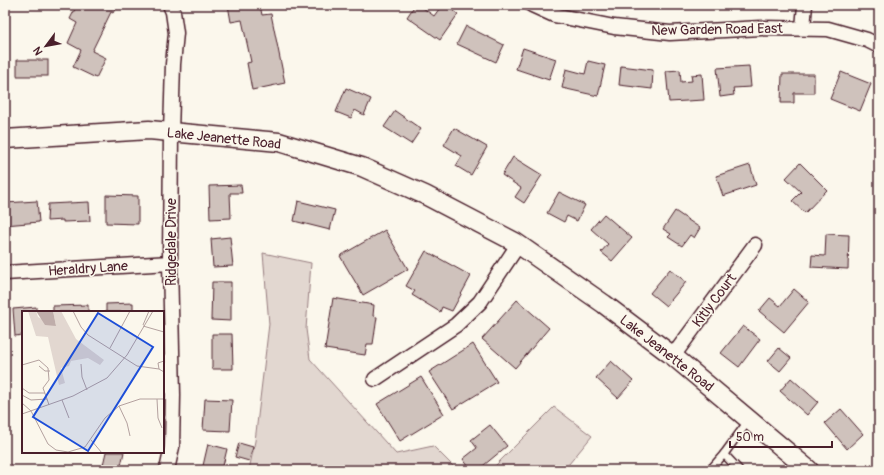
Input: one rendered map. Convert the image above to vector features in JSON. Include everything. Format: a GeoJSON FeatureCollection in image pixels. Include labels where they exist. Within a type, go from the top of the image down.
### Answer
{"type":"FeatureCollection","features":[{"type":"Feature","properties":{"kind":"street","name":"Ridgedale Drive"},"geometry":{"type":"LineString","coordinates":[[167,470],[172,447],[173,395],[170,262],[171,133],[173,64],[176,34],[173,12],[170,5]]}},
{"type":"Feature","properties":{"kind":"street","name":"New Garden Road East"},"geometry":{"type":"LineString","coordinates":[[532,5],[554,15],[606,25],[670,33],[760,28],[828,29],[867,40],[879,46]]}},
{"type":"Feature","properties":{"kind":"street"},"geometry":{"type":"LineString","coordinates":[[804,28],[805,5]]}},
{"type":"Feature","properties":{"kind":"street","name":"Lake Jeanette Road"},"geometry":{"type":"LineString","coordinates":[[5,139],[149,130],[279,142],[362,167],[426,195],[518,245],[604,304],[673,356],[809,470]]}},
{"type":"Feature","properties":{"kind":"street"},"geometry":{"type":"LineString","coordinates":[[375,379],[456,325],[480,302],[518,245]]}},
{"type":"Feature","properties":{"kind":"street","name":"Kitly Court"},"geometry":{"type":"LineString","coordinates":[[673,356],[755,245]]}},
{"type":"Feature","properties":{"kind":"street","name":"Heraldry Lane"},"geometry":{"type":"LineString","coordinates":[[5,273],[170,262]]}},
{"type":"Feature","properties":{"kind":"lane"},"geometry":{"type":"LineString","coordinates":[[710,470],[750,420]]}},
{"type":"Feature","properties":{"kind":"lane"},"geometry":{"type":"LineString","coordinates":[[724,454],[739,470]]}},
{"type":"Feature","properties":{"kind":"shaded area"},"geometry":{"type":"Polygon","coordinates":[[[263,253],[311,263],[306,329],[310,359],[396,454],[433,446],[457,470],[249,470],[255,441],[269,324],[263,253]]]}},
{"type":"Feature","properties":{"kind":"shaded area"},"geometry":{"type":"Polygon","coordinates":[[[554,407],[592,436],[564,470],[491,470],[554,407]]]}},
{"type":"Feature","properties":{"kind":"building"},"geometry":{"type":"Polygon","coordinates":[[[77,5],[117,5],[113,13],[111,12],[92,51],[106,58],[96,78],[73,67],[81,50],[68,43],[77,23],[70,19],[77,5]]]}},
{"type":"Feature","properties":{"kind":"building"},"geometry":{"type":"Polygon","coordinates":[[[228,5],[260,5],[262,15],[271,14],[285,83],[252,90],[247,63],[251,62],[242,20],[231,22],[228,5]]]}},
{"type":"Feature","properties":{"kind":"building"},"geometry":{"type":"Polygon","coordinates":[[[415,5],[419,5],[434,16],[442,5],[446,5],[458,14],[440,40],[407,17],[415,5]]]}},
{"type":"Feature","properties":{"kind":"building"},"geometry":{"type":"Polygon","coordinates":[[[466,26],[504,45],[496,62],[457,44],[466,26]]]}},
{"type":"Feature","properties":{"kind":"building"},"geometry":{"type":"Polygon","coordinates":[[[523,48],[556,59],[549,80],[516,69],[523,48]]]}},
{"type":"Feature","properties":{"kind":"building"},"geometry":{"type":"Polygon","coordinates":[[[17,60],[48,60],[48,76],[17,76],[17,60]]]}},
{"type":"Feature","properties":{"kind":"building"},"geometry":{"type":"Polygon","coordinates":[[[588,61],[605,65],[598,96],[562,88],[566,69],[585,74],[588,61]]]}},
{"type":"Feature","properties":{"kind":"building"},"geometry":{"type":"Polygon","coordinates":[[[621,66],[653,70],[652,89],[619,85],[621,66]]]}},
{"type":"Feature","properties":{"kind":"building"},"geometry":{"type":"Polygon","coordinates":[[[749,66],[751,87],[733,88],[734,95],[720,97],[717,68],[749,66]]]}},
{"type":"Feature","properties":{"kind":"building"},"geometry":{"type":"Polygon","coordinates":[[[680,70],[681,82],[692,81],[691,75],[702,74],[704,100],[669,102],[666,71],[680,70]]]}},
{"type":"Feature","properties":{"kind":"building"},"geometry":{"type":"Polygon","coordinates":[[[841,72],[871,84],[860,111],[830,99],[841,72]]]}},
{"type":"Feature","properties":{"kind":"building"},"geometry":{"type":"Polygon","coordinates":[[[782,74],[814,74],[814,93],[794,93],[794,103],[781,103],[782,74]]]}},
{"type":"Feature","properties":{"kind":"building"},"geometry":{"type":"Polygon","coordinates":[[[346,88],[371,99],[364,115],[355,110],[351,118],[336,112],[346,88]]]}},
{"type":"Feature","properties":{"kind":"building"},"geometry":{"type":"Polygon","coordinates":[[[395,111],[421,129],[411,144],[384,127],[395,111]]]}},
{"type":"Feature","properties":{"kind":"building"},"geometry":{"type":"Polygon","coordinates":[[[454,128],[487,147],[471,175],[456,166],[462,156],[444,145],[454,128]]]}},
{"type":"Feature","properties":{"kind":"building"},"geometry":{"type":"Polygon","coordinates":[[[513,157],[542,175],[524,203],[515,197],[521,188],[502,175],[513,157]]]}},
{"type":"Feature","properties":{"kind":"building"},"geometry":{"type":"Polygon","coordinates":[[[800,163],[827,190],[805,213],[792,201],[801,192],[786,178],[800,163]]]}},
{"type":"Feature","properties":{"kind":"building"},"geometry":{"type":"Polygon","coordinates":[[[750,165],[756,185],[723,196],[716,176],[750,165]]]}},
{"type":"Feature","properties":{"kind":"building"},"geometry":{"type":"Polygon","coordinates":[[[241,185],[242,193],[230,193],[231,218],[210,219],[209,186],[241,185]]]}},
{"type":"Feature","properties":{"kind":"building"},"geometry":{"type":"Polygon","coordinates":[[[559,192],[585,205],[577,221],[567,216],[564,222],[547,213],[559,192]]]}},
{"type":"Feature","properties":{"kind":"building"},"geometry":{"type":"Polygon","coordinates":[[[106,195],[138,196],[138,224],[106,223],[106,195]]]}},
{"type":"Feature","properties":{"kind":"building"},"geometry":{"type":"Polygon","coordinates":[[[37,201],[39,222],[5,225],[5,203],[37,201]]]}},
{"type":"Feature","properties":{"kind":"building"},"geometry":{"type":"Polygon","coordinates":[[[298,201],[335,210],[330,230],[294,221],[298,201]]]}},
{"type":"Feature","properties":{"kind":"building"},"geometry":{"type":"Polygon","coordinates":[[[89,202],[90,221],[47,221],[48,204],[89,202]]]}},
{"type":"Feature","properties":{"kind":"building"},"geometry":{"type":"Polygon","coordinates":[[[675,211],[700,228],[694,238],[690,235],[682,246],[668,237],[671,234],[663,229],[675,211]]]}},
{"type":"Feature","properties":{"kind":"building"},"geometry":{"type":"Polygon","coordinates":[[[604,214],[632,238],[612,261],[601,252],[608,244],[591,229],[604,214]]]}},
{"type":"Feature","properties":{"kind":"building"},"geometry":{"type":"Polygon","coordinates":[[[385,230],[408,269],[363,295],[340,256],[385,230]]]}},
{"type":"Feature","properties":{"kind":"building"},"geometry":{"type":"Polygon","coordinates":[[[826,234],[849,235],[848,269],[811,267],[812,255],[825,256],[826,234]]]}},
{"type":"Feature","properties":{"kind":"building"},"geometry":{"type":"Polygon","coordinates":[[[230,237],[233,266],[213,267],[211,239],[230,237]]]}},
{"type":"Feature","properties":{"kind":"building"},"geometry":{"type":"Polygon","coordinates":[[[426,251],[471,276],[452,311],[442,307],[440,312],[412,295],[415,291],[406,286],[426,251]]]}},
{"type":"Feature","properties":{"kind":"building"},"geometry":{"type":"Polygon","coordinates":[[[670,269],[686,282],[666,306],[650,293],[670,269]]]}},
{"type":"Feature","properties":{"kind":"building"},"geometry":{"type":"Polygon","coordinates":[[[212,282],[231,282],[231,321],[211,320],[212,282]]]}},
{"type":"Feature","properties":{"kind":"building"},"geometry":{"type":"Polygon","coordinates":[[[794,289],[809,302],[784,332],[759,311],[770,298],[780,306],[794,289]]]}},
{"type":"Feature","properties":{"kind":"building"},"geometry":{"type":"Polygon","coordinates":[[[333,298],[374,305],[373,316],[377,317],[373,344],[367,344],[365,355],[325,349],[333,298]]]}},
{"type":"Feature","properties":{"kind":"building"},"geometry":{"type":"Polygon","coordinates":[[[517,300],[549,328],[515,368],[482,339],[517,300]]]}},
{"type":"Feature","properties":{"kind":"building"},"geometry":{"type":"Polygon","coordinates":[[[133,303],[133,311],[106,311],[106,304],[133,303]]]}},
{"type":"Feature","properties":{"kind":"building"},"geometry":{"type":"Polygon","coordinates":[[[88,305],[88,311],[53,311],[53,306],[88,305]]]}},
{"type":"Feature","properties":{"kind":"building"},"geometry":{"type":"Polygon","coordinates":[[[36,307],[36,311],[22,311],[22,335],[15,336],[13,309],[36,307]]]}},
{"type":"Feature","properties":{"kind":"building"},"geometry":{"type":"Polygon","coordinates":[[[743,326],[760,339],[739,367],[721,353],[743,326]]]}},
{"type":"Feature","properties":{"kind":"building"},"geometry":{"type":"Polygon","coordinates":[[[212,334],[232,334],[233,369],[212,369],[212,334]]]}},
{"type":"Feature","properties":{"kind":"building"},"geometry":{"type":"Polygon","coordinates":[[[473,344],[497,382],[453,409],[429,372],[473,344]]]}},
{"type":"Feature","properties":{"kind":"building"},"geometry":{"type":"Polygon","coordinates":[[[779,348],[791,358],[780,371],[768,361],[779,348]]]}},
{"type":"Feature","properties":{"kind":"building"},"geometry":{"type":"Polygon","coordinates":[[[611,361],[633,381],[618,398],[596,378],[611,361]]]}},
{"type":"Feature","properties":{"kind":"building"},"geometry":{"type":"Polygon","coordinates":[[[421,377],[444,414],[400,441],[377,404],[421,377]]]}},
{"type":"Feature","properties":{"kind":"building"},"geometry":{"type":"Polygon","coordinates":[[[791,378],[818,402],[807,415],[780,391],[791,378]]]}},
{"type":"Feature","properties":{"kind":"building"},"geometry":{"type":"Polygon","coordinates":[[[205,399],[232,400],[230,431],[203,430],[205,399]]]}},
{"type":"Feature","properties":{"kind":"building"},"geometry":{"type":"Polygon","coordinates":[[[841,409],[863,434],[847,449],[825,423],[841,409]]]}},
{"type":"Feature","properties":{"kind":"building"},"geometry":{"type":"Polygon","coordinates":[[[490,425],[507,446],[478,470],[471,470],[463,459],[477,448],[471,440],[490,425]]]}},
{"type":"Feature","properties":{"kind":"building"},"geometry":{"type":"Polygon","coordinates":[[[239,443],[253,447],[249,461],[235,457],[239,443]]]}},
{"type":"Feature","properties":{"kind":"building"},"geometry":{"type":"Polygon","coordinates":[[[208,444],[227,449],[222,470],[202,470],[208,444]]]}},
{"type":"Feature","properties":{"kind":"building"},"geometry":{"type":"Polygon","coordinates":[[[106,453],[124,453],[120,470],[102,469],[106,453]]]}}]}
